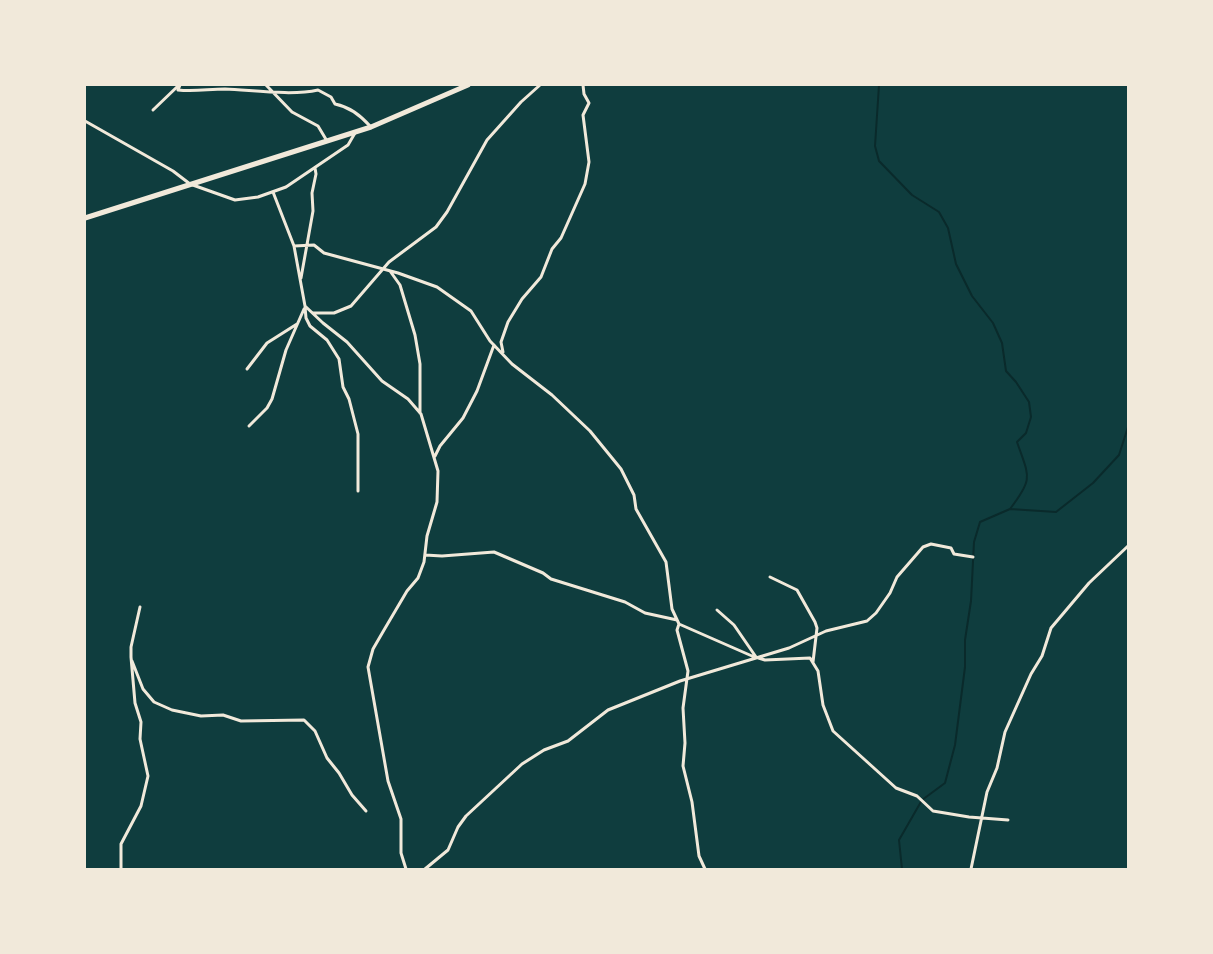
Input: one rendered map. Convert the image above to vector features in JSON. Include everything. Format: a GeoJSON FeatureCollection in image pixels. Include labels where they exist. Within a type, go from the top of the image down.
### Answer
{"type":"FeatureCollection","features":[{"type":"Feature","properties":{"kind":"highway"},"geometry":{"type":"LineString","coordinates":[[85,218],[305,150],[327,140],[371,127],[468,85]]}},
{"type":"Feature","properties":{"kind":"street"},"geometry":{"type":"LineString","coordinates":[[180,85],[178,90],[186,91],[272,90],[305,93],[318,90],[331,97],[335,104],[344,106],[360,116],[371,127]]}},
{"type":"Feature","properties":{"kind":"street"},"geometry":{"type":"LineString","coordinates":[[153,110],[180,85]]}},
{"type":"Feature","properties":{"kind":"street"},"geometry":{"type":"LineString","coordinates":[[266,85],[292,112],[318,126],[327,140]]}},
{"type":"Feature","properties":{"kind":"street"},"geometry":{"type":"LineString","coordinates":[[312,314],[334,313],[350,306],[382,268],[436,227],[447,212],[487,140],[521,102],[540,85]]}},
{"type":"Feature","properties":{"kind":"street"},"geometry":{"type":"LineString","coordinates":[[503,354],[500,342],[508,322],[522,299],[541,277],[552,249],[561,238],[585,184],[589,162],[583,115],[589,103],[584,94],[583,85]]}},
{"type":"Feature","properties":{"kind":"street"},"geometry":{"type":"LineString","coordinates":[[85,121],[173,171],[190,184],[235,200],[258,197],[286,187],[348,145],[356,131]]}},
{"type":"Feature","properties":{"kind":"street"},"geometry":{"type":"LineString","coordinates":[[301,280],[312,211],[312,194],[316,174],[314,168]]}},
{"type":"Feature","properties":{"kind":"street"},"geometry":{"type":"LineString","coordinates":[[273,192],[294,246],[306,306],[306,318],[310,326],[327,340],[339,359],[343,388],[349,399],[358,434],[358,491]]}},
{"type":"Feature","properties":{"kind":"street"},"geometry":{"type":"LineString","coordinates":[[294,246],[314,245],[324,253],[389,270],[437,287],[472,311],[494,345],[590,431],[621,469],[634,495],[636,509],[666,562],[672,609],[678,622],[678,630],[687,664],[683,708],[685,744],[683,766],[692,802],[699,856],[705,869]]}},
{"type":"Feature","properties":{"kind":"street"},"geometry":{"type":"LineString","coordinates":[[389,270],[400,285],[415,334],[421,384],[420,413],[438,471],[437,502],[418,578],[373,649],[368,667],[388,781],[401,818],[401,853],[406,869]]}},
{"type":"Feature","properties":{"kind":"street"},"geometry":{"type":"LineString","coordinates":[[306,306],[312,314],[347,342],[382,381],[408,399],[420,413]]}},
{"type":"Feature","properties":{"kind":"street"},"geometry":{"type":"LineString","coordinates":[[249,426],[264,411],[272,399],[286,350],[306,306]]}},
{"type":"Feature","properties":{"kind":"street"},"geometry":{"type":"LineString","coordinates":[[247,369],[267,343],[298,324]]}},
{"type":"Feature","properties":{"kind":"street"},"geometry":{"type":"LineString","coordinates":[[435,457],[440,446],[462,418],[477,391],[494,345]]}},
{"type":"Feature","properties":{"kind":"street"},"geometry":{"type":"LineString","coordinates":[[425,869],[448,850],[458,827],[466,816],[522,764],[544,750],[568,741],[616,706],[687,679],[789,648],[826,631],[867,621],[876,614],[890,594],[897,577],[922,547],[931,544],[942,546],[951,548],[954,554],[973,557]]}},
{"type":"Feature","properties":{"kind":"street"},"geometry":{"type":"LineString","coordinates":[[971,869],[987,792],[997,768],[1005,732],[1031,674],[1042,656],[1051,628],[1089,583],[1128,546]]}},
{"type":"Feature","properties":{"kind":"street"},"geometry":{"type":"LineString","coordinates":[[425,555],[442,556],[494,552],[543,573],[551,579],[625,602],[645,613],[678,622],[724,645],[758,658],[810,658],[818,671],[827,719],[833,731],[896,788],[917,796],[933,810],[1008,820]]}},
{"type":"Feature","properties":{"kind":"street"},"geometry":{"type":"LineString","coordinates":[[770,577],[797,590],[815,622],[817,628],[812,662]]}},
{"type":"Feature","properties":{"kind":"street"},"geometry":{"type":"LineString","coordinates":[[121,869],[121,844],[141,806],[148,776],[140,739],[141,722],[135,702],[131,647],[140,608]]}},
{"type":"Feature","properties":{"kind":"street"},"geometry":{"type":"LineString","coordinates":[[717,610],[734,625],[758,658]]}},
{"type":"Feature","properties":{"kind":"street"},"geometry":{"type":"LineString","coordinates":[[132,661],[143,689],[154,702],[172,710],[201,716],[223,715],[241,721],[304,720],[314,731],[327,758],[339,773],[352,795],[366,811]]}},
{"type":"Feature","properties":{"kind":"waterway"},"geometry":{"type":"LineString","coordinates":[[879,85],[875,146],[879,161],[912,195],[939,212],[948,228],[956,264],[972,296],[993,323],[1002,343],[1006,371],[1029,402],[1031,417],[1026,433],[1017,442],[1026,470],[1026,483],[1018,499],[1010,509]]}},
{"type":"Feature","properties":{"kind":"waterway"},"geometry":{"type":"LineString","coordinates":[[902,869],[899,840],[922,800],[945,783],[955,745],[965,667],[965,640],[971,601],[974,542],[980,522],[1010,509],[1056,512],[1093,483],[1119,455],[1128,427]]}}]}
